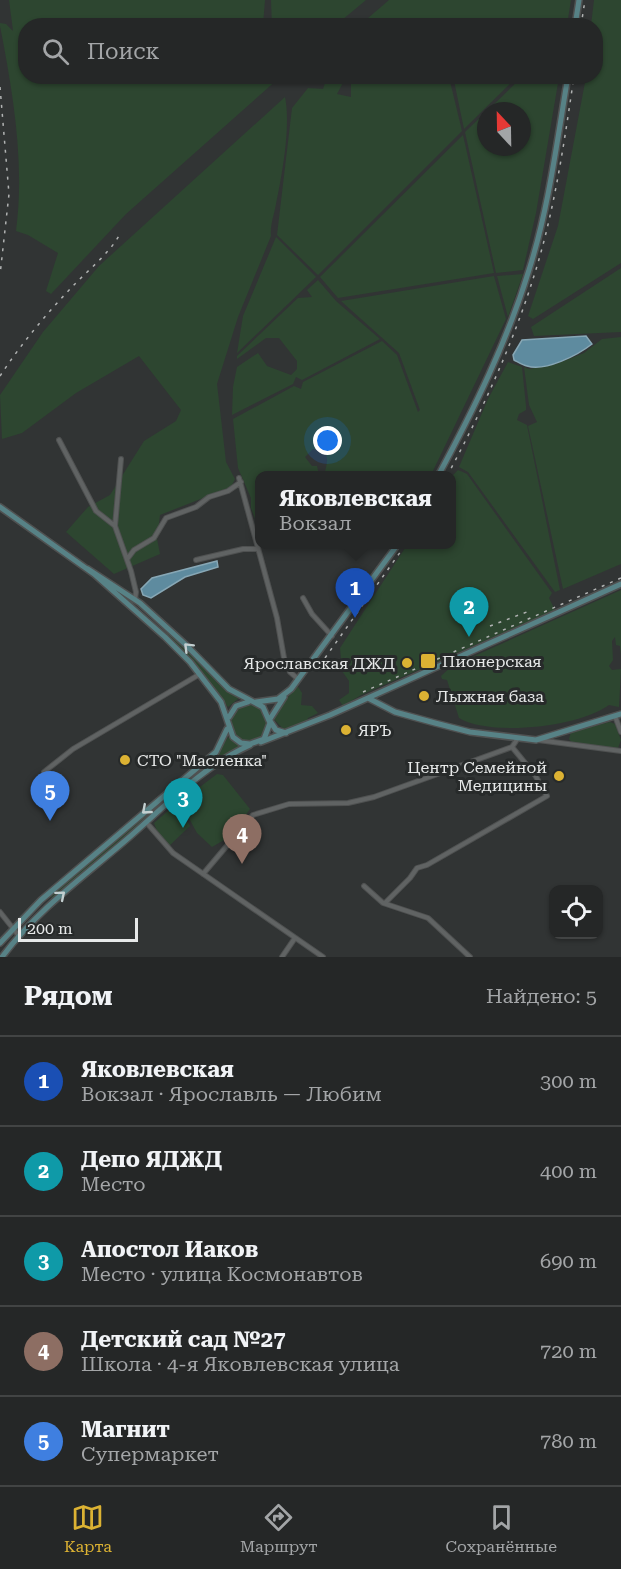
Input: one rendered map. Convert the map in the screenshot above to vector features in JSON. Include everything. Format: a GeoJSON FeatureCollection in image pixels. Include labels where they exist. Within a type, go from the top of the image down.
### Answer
{"type":"FeatureCollection","features":[{"type":"Feature","properties":{"kind":"main road"},"geometry":{"type":"LineString","coordinates":[[576,18],[579,0]]}},
{"type":"Feature","properties":{"kind":"main road"},"geometry":{"type":"LineString","coordinates":[[440,471],[491,369],[529,269],[553,166],[567,84]]}},
{"type":"Feature","properties":{"kind":"main road"},"geometry":{"type":"LineString","coordinates":[[0,507],[135,599],[180,639],[229,689],[266,710],[270,720],[280,732],[290,732]]}},
{"type":"Feature","properties":{"kind":"main road"},"geometry":{"type":"LineString","coordinates":[[88,569],[160,632],[200,674],[223,704],[236,740],[246,744],[255,743],[268,733],[272,713],[332,636],[394,549]]}},
{"type":"Feature","properties":{"kind":"main road"},"geometry":{"type":"LineString","coordinates":[[3,957],[19,936],[52,903],[222,760],[255,743],[290,732],[621,585]]}},
{"type":"Feature","properties":{"kind":"main road"},"geometry":{"type":"LineString","coordinates":[[0,943],[12,928],[53,889],[216,752],[225,736],[236,706],[275,700],[291,689]]}},
{"type":"Feature","properties":{"kind":"main road"},"geometry":{"type":"LineString","coordinates":[[368,698],[395,712],[470,732],[536,740],[618,715]]}},
{"type":"Feature","properties":{"kind":"street"},"geometry":{"type":"LineString","coordinates":[[59,440],[96,511],[116,526]]}},
{"type":"Feature","properties":{"kind":"street"},"geometry":{"type":"LineString","coordinates":[[121,459],[116,526],[128,558],[136,592],[135,599]]}},
{"type":"Feature","properties":{"kind":"street"},"geometry":{"type":"LineString","coordinates":[[128,558],[134,550],[154,538],[166,518],[196,507],[209,497],[228,491],[240,480],[255,530]]}},
{"type":"Feature","properties":{"kind":"street"},"geometry":{"type":"LineString","coordinates":[[196,560],[243,549],[257,549],[278,618],[284,658],[290,672],[299,680]]}},
{"type":"Feature","properties":{"kind":"street"},"geometry":{"type":"LineString","coordinates":[[303,597],[312,614],[332,636]]}},
{"type":"Feature","properties":{"kind":"street"},"geometry":{"type":"LineString","coordinates":[[44,772],[73,749],[200,674]]}},
{"type":"Feature","properties":{"kind":"street"},"geometry":{"type":"LineString","coordinates":[[618,715],[621,732]]}},
{"type":"Feature","properties":{"kind":"street"},"geometry":{"type":"LineString","coordinates":[[203,874],[253,815],[289,804],[348,803],[374,796],[512,747],[518,738]]}},
{"type":"Feature","properties":{"kind":"street"},"geometry":{"type":"LineString","coordinates":[[536,740],[621,751]]}},
{"type":"Feature","properties":{"kind":"street"},"geometry":{"type":"LineString","coordinates":[[385,903],[417,868],[427,865],[547,796],[535,775],[512,747]]}},
{"type":"Feature","properties":{"kind":"street"},"geometry":{"type":"LineString","coordinates":[[146,822],[166,847],[323,957]]}},
{"type":"Feature","properties":{"kind":"street"},"geometry":{"type":"LineString","coordinates":[[364,886],[385,903],[428,918],[470,957]]}},
{"type":"Feature","properties":{"kind":"street"},"geometry":{"type":"LineString","coordinates":[[0,912],[19,936]]}},
{"type":"Feature","properties":{"kind":"street"},"geometry":{"type":"LineString","coordinates":[[282,957],[294,938]]}},
{"type":"Feature","properties":{"kind":"green space"},"geometry":{"type":"Polygon","coordinates":[[[9,0],[265,0],[264,18],[18,18],[18,84],[272,84],[126,214],[51,294],[46,291],[58,253],[28,235],[16,231],[19,180],[16,128],[0,23],[6,24],[13,31],[9,0]]]}},
{"type":"Feature","properties":{"kind":"green space"},"geometry":{"type":"Polygon","coordinates":[[[271,0],[366,0],[344,18],[272,18],[271,0]]]}},
{"type":"Feature","properties":{"kind":"green space"},"geometry":{"type":"Polygon","coordinates":[[[389,0],[571,0],[568,18],[368,18],[389,0]]]}},
{"type":"Feature","properties":{"kind":"green space"},"geometry":{"type":"Polygon","coordinates":[[[594,0],[621,0],[621,263],[533,319],[528,316],[558,226],[585,84],[603,84],[603,18],[592,18],[594,0]]]}},
{"type":"Feature","properties":{"kind":"green space"},"geometry":{"type":"Polygon","coordinates":[[[325,84],[342,84],[337,94],[351,97],[351,84],[451,84],[462,131],[318,275],[277,235],[292,108],[308,88],[323,89],[325,84]]]}},
{"type":"Feature","properties":{"kind":"green space"},"geometry":{"type":"Polygon","coordinates":[[[455,84],[510,84],[492,102],[477,102],[477,116],[464,129],[455,84]]]}},
{"type":"Feature","properties":{"kind":"green space"},"geometry":{"type":"Polygon","coordinates":[[[515,84],[558,84],[536,213],[523,270],[496,273],[465,132],[477,121],[477,156],[531,156],[531,102],[496,102],[515,84]]]}},
{"type":"Feature","properties":{"kind":"green space"},"geometry":{"type":"Polygon","coordinates":[[[285,97],[287,122],[285,150],[271,236],[238,317],[217,384],[226,462],[235,479],[231,487],[160,515],[157,539],[160,554],[114,574],[66,532],[88,507],[110,495],[144,441],[176,421],[181,410],[139,356],[76,393],[22,433],[2,439],[0,395],[43,332],[99,266],[285,97]]]}},
{"type":"Feature","properties":{"kind":"green space"},"geometry":{"type":"Polygon","coordinates":[[[463,135],[494,273],[338,298],[320,277],[463,135]]]}},
{"type":"Feature","properties":{"kind":"green space"},"geometry":{"type":"Polygon","coordinates":[[[276,237],[316,277],[237,353],[243,316],[276,237]]]}},
{"type":"Feature","properties":{"kind":"green space"},"geometry":{"type":"Polygon","coordinates":[[[621,268],[621,332],[534,336],[531,327],[621,268]]]}},
{"type":"Feature","properties":{"kind":"green space"},"geometry":{"type":"Polygon","coordinates":[[[523,274],[508,317],[497,276],[523,274]]]}},
{"type":"Feature","properties":{"kind":"green space"},"geometry":{"type":"Polygon","coordinates":[[[494,276],[506,319],[433,471],[325,471],[327,457],[323,452],[313,449],[305,457],[312,466],[317,466],[318,471],[255,471],[255,518],[251,508],[251,498],[238,468],[233,419],[294,386],[301,389],[303,382],[382,341],[397,355],[418,412],[420,410],[399,353],[341,301],[494,276]]]}},
{"type":"Feature","properties":{"kind":"green space"},"geometry":{"type":"Polygon","coordinates":[[[318,280],[336,301],[380,339],[302,380],[296,377],[293,384],[232,415],[233,387],[237,367],[258,353],[267,366],[291,375],[297,369],[297,361],[279,338],[266,338],[237,359],[237,356],[298,298],[312,297],[307,290],[318,280]]]}},
{"type":"Feature","properties":{"kind":"green space"},"geometry":{"type":"Polygon","coordinates":[[[621,337],[621,564],[563,589],[528,426],[537,422],[529,405],[524,367],[529,369],[556,364],[584,353],[602,339],[621,337]]]}},
{"type":"Feature","properties":{"kind":"green space"},"geometry":{"type":"Polygon","coordinates":[[[508,362],[522,367],[526,410],[519,414],[517,420],[527,425],[560,590],[555,592],[468,472],[459,467],[488,399],[508,362]]]}},
{"type":"Feature","properties":{"kind":"green space"},"geometry":{"type":"Polygon","coordinates":[[[458,470],[467,474],[552,593],[549,598],[555,610],[361,695],[343,706],[339,700],[349,693],[349,681],[342,671],[340,648],[404,549],[456,549],[456,472],[458,470]]]}},
{"type":"Feature","properties":{"kind":"green space"},"geometry":{"type":"Polygon","coordinates":[[[621,590],[621,655],[620,646],[616,645],[615,637],[612,641],[613,660],[609,666],[612,670],[621,669],[619,707],[609,705],[577,719],[535,727],[492,727],[473,724],[459,718],[447,680],[442,679],[441,676],[452,666],[621,590]]]}},
{"type":"Feature","properties":{"kind":"green space"},"geometry":{"type":"Polygon","coordinates":[[[167,630],[224,688],[239,698],[228,707],[198,668],[166,635],[167,630]]]}},
{"type":"Feature","properties":{"kind":"green space"},"geometry":{"type":"Polygon","coordinates":[[[297,685],[302,693],[301,705],[312,706],[318,713],[308,718],[306,722],[284,730],[273,718],[297,685]]]}},
{"type":"Feature","properties":{"kind":"green space"},"geometry":{"type":"Polygon","coordinates":[[[249,705],[262,710],[267,723],[262,736],[249,741],[236,736],[231,723],[236,710],[249,705]]]}},
{"type":"Feature","properties":{"kind":"green space"},"geometry":{"type":"Polygon","coordinates":[[[610,722],[615,724],[621,740],[618,748],[572,743],[569,739],[571,732],[610,722]]]}},
{"type":"Feature","properties":{"kind":"green space"},"geometry":{"type":"Polygon","coordinates":[[[228,737],[240,746],[216,760],[52,898],[50,896],[218,754],[228,737]]]}},
{"type":"Feature","properties":{"kind":"green space"},"geometry":{"type":"Polygon","coordinates":[[[217,774],[223,775],[250,809],[231,836],[212,847],[197,833],[180,802],[217,774]]]}},
{"type":"Feature","properties":{"kind":"green space"},"geometry":{"type":"Polygon","coordinates":[[[176,804],[182,813],[180,816],[190,826],[168,847],[160,839],[154,823],[176,804]]]}},
{"type":"Feature","properties":{"kind":"water"},"geometry":{"type":"Polygon","coordinates":[[[586,336],[592,344],[552,365],[525,366],[514,360],[513,355],[522,340],[586,336]]]}},
{"type":"Feature","properties":{"kind":"water"},"geometry":{"type":"Polygon","coordinates":[[[217,561],[218,567],[185,577],[151,598],[143,595],[141,589],[152,578],[217,561]]]}},
{"type":"Feature","properties":{"kind":"railway"},"geometry":{"type":"LineString","coordinates":[[582,18],[585,0]]}},
{"type":"Feature","properties":{"kind":"railway"},"geometry":{"type":"LineString","coordinates":[[450,471],[495,379],[533,279],[553,204],[573,84]]}},
{"type":"Feature","properties":{"kind":"railway"},"geometry":{"type":"LineString","coordinates":[[0,87],[9,194],[0,275]]}},
{"type":"Feature","properties":{"kind":"railway"},"geometry":{"type":"LineString","coordinates":[[0,376],[44,318],[105,255],[120,234]]}},
{"type":"Feature","properties":{"kind":"railway"},"geometry":{"type":"LineString","coordinates":[[325,658],[402,549]]}},
{"type":"Feature","properties":{"kind":"railway"},"geometry":{"type":"LineString","coordinates":[[363,692],[621,578]]}},
{"type":"Feature","properties":{"kind":"railway"},"geometry":{"type":"LineString","coordinates":[[490,626],[532,610]]}},
{"type":"Feature","properties":{"kind":"place","name":"Яковлевская"},"geometry":{"type":"Point","coordinates":[355,618]}},
{"type":"Feature","properties":{"kind":"place","name":"Депо ЯДЖД"},"geometry":{"type":"Point","coordinates":[469,637]}},
{"type":"Feature","properties":{"kind":"place","name":"Пионерская"},"geometry":{"type":"Point","coordinates":[428,661]}},
{"type":"Feature","properties":{"kind":"place","name":"Ярославская ДЖД"},"geometry":{"type":"Point","coordinates":[407,663]}},
{"type":"Feature","properties":{"kind":"place","name":"Лыжная база"},"geometry":{"type":"Point","coordinates":[424,696]}},
{"type":"Feature","properties":{"kind":"place","name":"ЯРЪ"},"geometry":{"type":"Point","coordinates":[346,730]}},
{"type":"Feature","properties":{"kind":"place","name":"СТО \"Масленка\""},"geometry":{"type":"Point","coordinates":[125,760]}},
{"type":"Feature","properties":{"kind":"place","name":"Центр Семейной Медицины"},"geometry":{"type":"Point","coordinates":[559,776]}},
{"type":"Feature","properties":{"kind":"place","name":"Магнит"},"geometry":{"type":"Point","coordinates":[50,821]}},
{"type":"Feature","properties":{"kind":"place","name":"Апостол Иаков"},"geometry":{"type":"Point","coordinates":[183,828]}},
{"type":"Feature","properties":{"kind":"place","name":"Детский сад №27"},"geometry":{"type":"Point","coordinates":[242,864]}}]}
